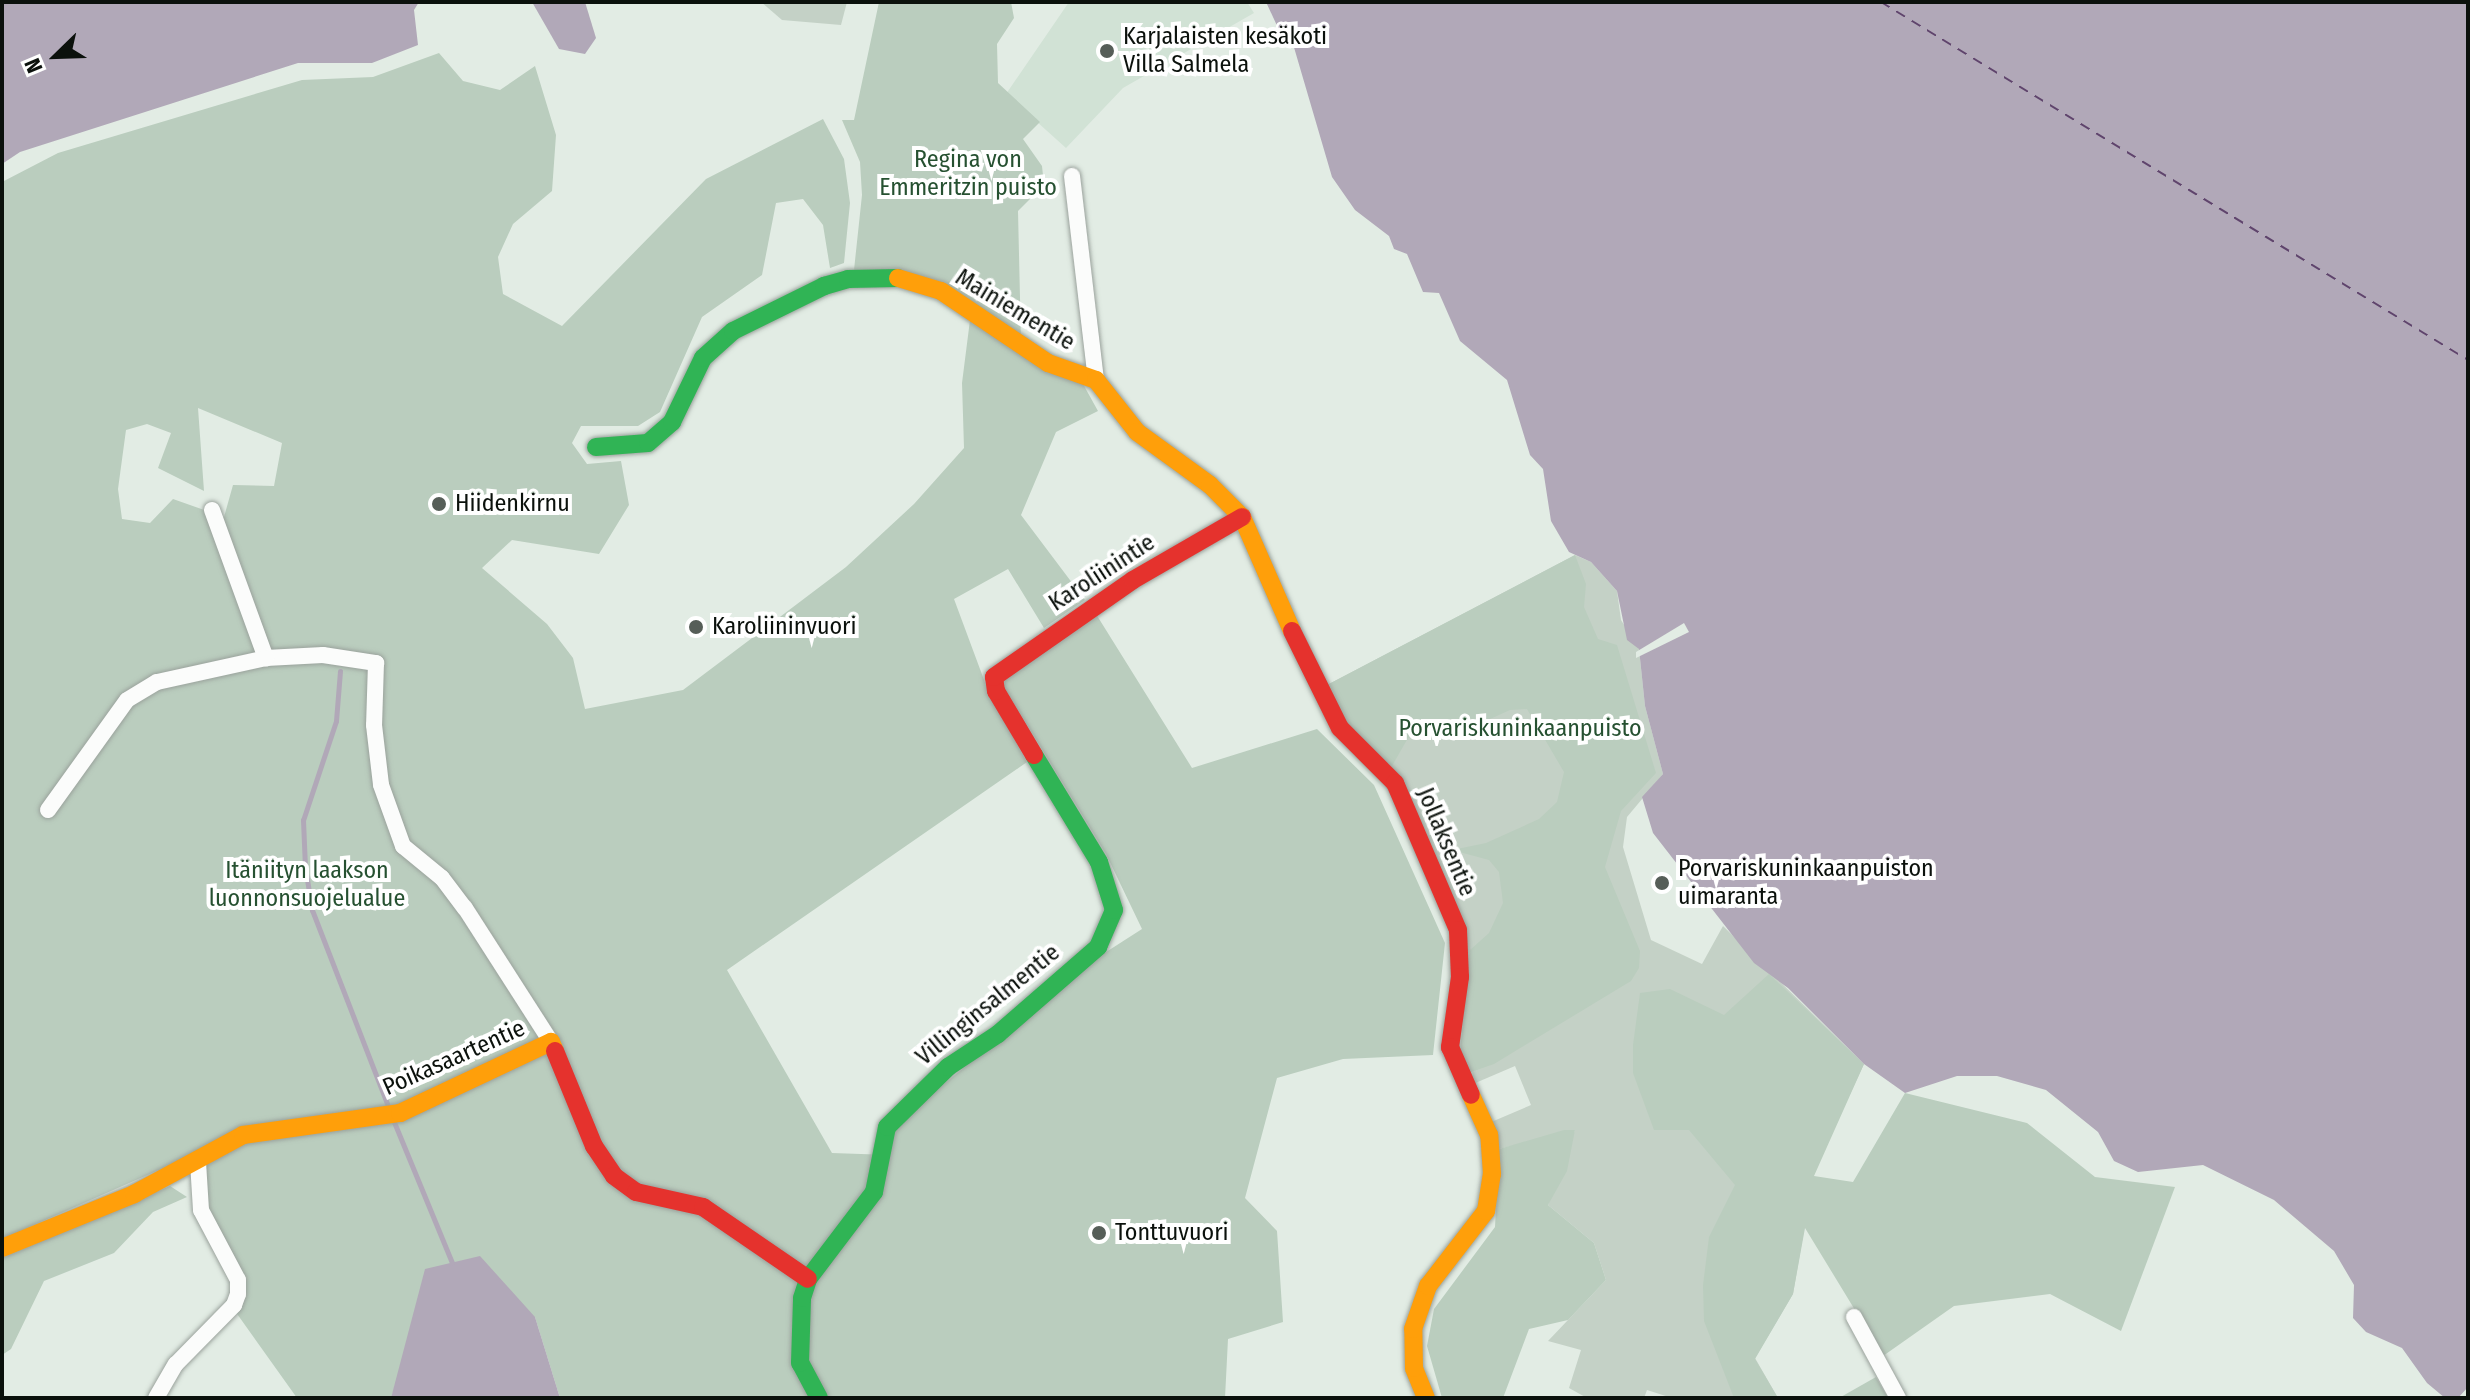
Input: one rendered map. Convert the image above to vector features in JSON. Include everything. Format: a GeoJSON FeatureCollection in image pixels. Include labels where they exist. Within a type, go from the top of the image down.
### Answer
{"type":"FeatureCollection","features":[{"type":"Feature","properties":{"kind":"street"},"geometry":{"type":"LineString","coordinates":[[1072,176],[1096,380]]}},
{"type":"Feature","properties":{"kind":"street","name":"Mainiementie"},"geometry":{"type":"LineString","coordinates":[[596,447],[621,449],[648,443],[672,422],[715,345],[733,331],[848,279],[896,278],[941,291],[1048,363],[1096,380]]}},
{"type":"Feature","properties":{"kind":"street","name":"Jollaksentie"},"geometry":{"type":"LineString","coordinates":[[1096,380],[1137,432],[1210,485],[1242,517],[1318,689],[1340,728],[1395,783],[1458,930],[1460,977],[1450,1047],[1489,1135],[1492,1174],[1486,1211],[1428,1286],[1413,1329],[1414,1368],[1426,1398]]}},
{"type":"Feature","properties":{"kind":"street"},"geometry":{"type":"LineString","coordinates":[[212,510],[266,658]]}},
{"type":"Feature","properties":{"kind":"street","name":"Karoliinintie"},"geometry":{"type":"LineString","coordinates":[[994,677],[1133,580],[1242,517]]}},
{"type":"Feature","properties":{"kind":"street"},"geometry":{"type":"LineString","coordinates":[[48,810],[127,700],[157,682],[266,658],[323,655],[376,663],[374,725],[381,785],[403,846],[442,878],[465,908],[551,1042]]}},
{"type":"Feature","properties":{"kind":"street","name":"Villinginsalmentie"},"geometry":{"type":"LineString","coordinates":[[808,1279],[874,1192],[882,1141],[906,1104],[948,1067],[998,1034],[1098,947],[1110,929],[1114,910],[1106,875],[996,691],[994,677]]}},
{"type":"Feature","properties":{"kind":"street","name":"Poikasaartentie"},"geometry":{"type":"LineString","coordinates":[[2,1248],[198,1162],[243,1135],[400,1113],[551,1042],[594,1146],[614,1176],[636,1192],[703,1207],[808,1279]]}},
{"type":"Feature","properties":{"kind":"street"},"geometry":{"type":"LineString","coordinates":[[156,1398],[176,1364],[234,1305],[238,1294],[238,1280],[201,1210],[198,1162]]}},
{"type":"Feature","properties":{"kind":"street"},"geometry":{"type":"LineString","coordinates":[[808,1279],[799,1354],[819,1398]]}},
{"type":"Feature","properties":{"kind":"street"},"geometry":{"type":"LineString","coordinates":[[1854,1317],[1898,1398]]}},
{"type":"Feature","properties":{"kind":"shaded area"},"geometry":{"type":"Polygon","coordinates":[[[2,2],[419,2],[414,10],[418,45],[372,63],[298,63],[20,152],[2,164],[2,2]]]}},
{"type":"Feature","properties":{"kind":"shaded area"},"geometry":{"type":"Polygon","coordinates":[[[532,2],[585,2],[596,38],[585,54],[559,49],[532,2]]]}},
{"type":"Feature","properties":{"kind":"shaded area"},"geometry":{"type":"Polygon","coordinates":[[[1069,2],[1247,2],[1254,13],[1123,88],[1066,148],[1006,94],[1069,2]]]}},
{"type":"Feature","properties":{"kind":"shaded area"},"geometry":{"type":"Polygon","coordinates":[[[1266,2],[2468,2],[2468,1387],[2458,1398],[2445,1398],[2427,1383],[2402,1348],[2366,1332],[2353,1318],[2354,1285],[2334,1251],[2274,1200],[2203,1165],[2138,1172],[2114,1161],[2098,1132],[2046,1090],[1997,1076],[1957,1076],[1905,1093],[1864,1064],[1788,988],[1754,963],[1653,833],[1642,797],[1663,774],[1645,706],[1639,649],[1627,640],[1617,591],[1591,562],[1569,552],[1551,521],[1543,469],[1530,455],[1507,380],[1460,341],[1439,293],[1423,292],[1407,254],[1394,249],[1389,236],[1355,210],[1332,177],[1293,44],[1279,30],[1266,2]]]}},
{"type":"Feature","properties":{"kind":"shaded area"},"geometry":{"type":"Polygon","coordinates":[[[480,1256],[535,1317],[560,1398],[391,1398],[425,1269],[480,1256]]]}},
{"type":"Feature","properties":{"kind":"green space"},"geometry":{"type":"Polygon","coordinates":[[[761,2],[847,2],[841,25],[782,20],[761,2]]]}},
{"type":"Feature","properties":{"kind":"green space","name":"Regina von Emmeritzin puisto"},"geometry":{"type":"Polygon","coordinates":[[[879,2],[1011,2],[1014,18],[997,44],[998,83],[1040,122],[1023,139],[1042,166],[1044,185],[1018,211],[1021,341],[972,304],[854,270],[862,195],[860,162],[842,120],[854,120],[879,2]]]}},
{"type":"Feature","properties":{"kind":"green space","name":"Itäniityn laakson luonnonsuojelualue"},"geometry":{"type":"Polygon","coordinates":[[[439,53],[463,81],[500,90],[535,66],[556,135],[552,191],[513,224],[498,257],[503,294],[562,326],[706,179],[823,119],[844,159],[850,203],[844,263],[830,268],[823,225],[803,199],[776,203],[762,275],[702,317],[660,412],[638,426],[581,426],[572,443],[587,464],[621,461],[629,505],[599,554],[512,540],[482,568],[547,624],[573,658],[585,709],[683,690],[846,567],[914,504],[964,448],[962,383],[970,320],[1083,384],[1098,411],[1056,432],[1021,515],[1085,600],[1044,628],[1008,569],[954,599],[990,696],[1027,762],[727,970],[832,1153],[890,1155],[895,1129],[911,1111],[1103,954],[1142,929],[1106,854],[1004,687],[1005,676],[1096,614],[1192,768],[1317,729],[1374,785],[1445,943],[1433,1055],[1343,1059],[1277,1078],[1245,1198],[1277,1231],[1283,1322],[1228,1339],[1225,1398],[560,1398],[535,1317],[409,1346],[391,1398],[297,1398],[235,1311],[242,1303],[205,1210],[202,1189],[207,1170],[195,1154],[2,1239],[2,182],[58,153],[302,80],[373,77],[439,53]],[[198,408],[204,491],[158,468],[171,433],[147,424],[126,430],[118,489],[122,519],[150,523],[173,499],[224,517],[233,485],[274,486],[282,443],[198,408]]]}},
{"type":"Feature","properties":{"kind":"green space","name":"Porvariskuninkaanpuisto"},"geometry":{"type":"Polygon","coordinates":[[[1575,555],[1591,562],[1617,591],[1621,620],[1639,649],[1645,706],[1663,774],[1627,817],[1623,847],[1651,940],[1702,964],[1723,926],[1864,1064],[1814,1172],[1793,1294],[1755,1358],[1778,1398],[1672,1398],[1647,1390],[1644,1398],[1587,1398],[1569,1388],[1581,1350],[1548,1341],[1606,1280],[1594,1243],[1548,1205],[1575,1130],[1499,1149],[1489,1123],[1531,1105],[1515,1066],[1473,1084],[1465,925],[1327,685],[1575,555]]]}},
{"type":"Feature","properties":{"kind":"green space"},"geometry":{"type":"Polygon","coordinates":[[[1575,555],[1586,584],[1584,607],[1598,639],[1617,645],[1656,773],[1621,811],[1605,867],[1640,951],[1639,968],[1631,981],[1494,1064],[1468,1073],[1460,1050],[1470,950],[1489,933],[1503,903],[1499,872],[1489,860],[1452,850],[1486,843],[1539,819],[1557,802],[1564,772],[1527,709],[1510,710],[1479,724],[1428,728],[1408,738],[1392,766],[1350,729],[1327,685],[1575,555]]]}},
{"type":"Feature","properties":{"kind":"green space"},"geometry":{"type":"Polygon","coordinates":[[[1769,974],[1864,1064],[1814,1176],[1853,1182],[1905,1093],[2027,1123],[2095,1177],[2175,1187],[2121,1331],[2050,1294],[1954,1306],[1883,1356],[1805,1228],[1793,1294],[1755,1359],[1778,1398],[1734,1398],[1704,1321],[1703,1285],[1709,1237],[1735,1185],[1689,1130],[1654,1130],[1633,1073],[1633,1045],[1640,993],[1670,989],[1724,1015],[1769,974]]]}},
{"type":"Feature","properties":{"kind":"green space"},"geometry":{"type":"Polygon","coordinates":[[[1564,1130],[1575,1130],[1567,1171],[1548,1205],[1594,1243],[1606,1280],[1568,1320],[1529,1329],[1503,1398],[1442,1398],[1427,1346],[1434,1309],[1495,1227],[1499,1149],[1564,1130]]]}},
{"type":"Feature","properties":{"kind":"green space"},"geometry":{"type":"Polygon","coordinates":[[[170,1186],[187,1197],[153,1212],[114,1253],[44,1281],[11,1349],[2,1355],[2,1258],[170,1186]]]}},
{"type":"Feature","properties":{"kind":"green space"},"geometry":{"type":"Polygon","coordinates":[[[1876,1377],[1888,1398],[1839,1398],[1876,1377]]]}},
{"type":"Feature","properties":{"kind":"pier"},"geometry":{"type":"Polygon","coordinates":[[[1684,623],[1689,632],[1636,658],[1636,652],[1684,623]]]}},
{"type":"Feature","properties":{"kind":"waterway"},"geometry":{"type":"LineString","coordinates":[[340,671],[336,721],[303,820],[305,867],[312,910],[388,1106]]}},
{"type":"Feature","properties":{"kind":"waterway"},"geometry":{"type":"LineString","coordinates":[[394,1122],[452,1263]]}},
{"type":"Feature","properties":{"kind":"ferry route"},"geometry":{"type":"LineString","coordinates":[[1881,2],[2468,360]]}},
{"type":"Feature","properties":{"kind":"traffic: fast"},"geometry":{"type":"LineString","coordinates":[[596,447],[648,443],[672,422],[703,358],[733,331],[824,286],[848,279],[898,278]]}},
{"type":"Feature","properties":{"kind":"traffic: fast"},"geometry":{"type":"LineString","coordinates":[[819,1398],[800,1363],[802,1298],[808,1279],[874,1192],[887,1127],[948,1067],[998,1034],[1098,947],[1114,910],[1099,862],[1034,755]]}},
{"type":"Feature","properties":{"kind":"traffic: slow"},"geometry":{"type":"LineString","coordinates":[[898,278],[941,291],[1048,363],[1096,380],[1137,432],[1210,485],[1242,517],[1292,631]]}},
{"type":"Feature","properties":{"kind":"traffic: slow"},"geometry":{"type":"LineString","coordinates":[[2,1248],[134,1194],[243,1135],[400,1113],[551,1042],[555,1051]]}},
{"type":"Feature","properties":{"kind":"traffic: slow"},"geometry":{"type":"LineString","coordinates":[[1426,1398],[1414,1368],[1413,1329],[1428,1286],[1486,1211],[1492,1174],[1489,1135],[1471,1095]]}},
{"type":"Feature","properties":{"kind":"traffic: jam"},"geometry":{"type":"LineString","coordinates":[[1034,755],[996,691],[994,677],[1133,580],[1242,517]]}},
{"type":"Feature","properties":{"kind":"traffic: jam"},"geometry":{"type":"LineString","coordinates":[[1292,631],[1340,728],[1395,783],[1458,930],[1460,977],[1450,1047],[1471,1095]]}},
{"type":"Feature","properties":{"kind":"traffic: jam"},"geometry":{"type":"LineString","coordinates":[[555,1051],[594,1146],[614,1176],[636,1192],[703,1207],[808,1279]]}},
{"type":"Feature","properties":{"kind":"place","name":"Karjalaisten kesäkoti Villa Salmela"},"geometry":{"type":"Point","coordinates":[1107,51]}},
{"type":"Feature","properties":{"kind":"place","name":"Hiidenkirnu"},"geometry":{"type":"Point","coordinates":[439,504]}},
{"type":"Feature","properties":{"kind":"place","name":"Karoliininvuori"},"geometry":{"type":"Point","coordinates":[696,627]}},
{"type":"Feature","properties":{"kind":"place","name":"Porvariskuninkaanpuiston uimaranta"},"geometry":{"type":"Point","coordinates":[1662,883]}},
{"type":"Feature","properties":{"kind":"place","name":"Tonttuvuori"},"geometry":{"type":"Point","coordinates":[1099,1233]}}]}
